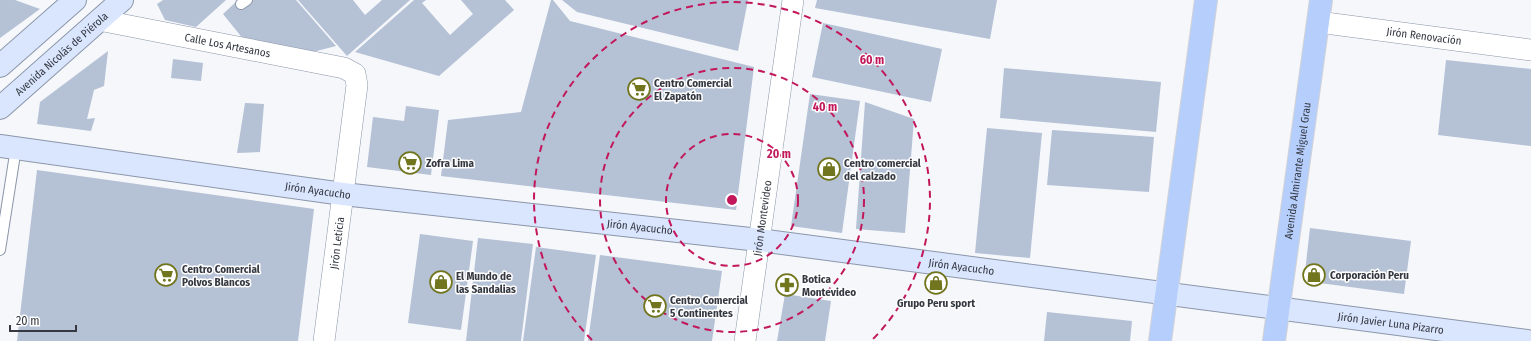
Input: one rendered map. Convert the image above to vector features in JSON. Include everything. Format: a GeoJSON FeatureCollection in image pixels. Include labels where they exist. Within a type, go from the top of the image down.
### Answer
{"type":"FeatureCollection","features":[{"type":"Feature","properties":{"kind":"main road"},"geometry":{"type":"LineString","coordinates":[[1160,341],[1172,294],[1206,0]]}},
{"type":"Feature","properties":{"kind":"main road","name":"Avenida Almirante Miguel Grau"},"geometry":{"type":"LineString","coordinates":[[1274,341],[1270,308],[1321,0]]}},
{"type":"Feature","properties":{"kind":"street","name":"Avenida Nicolás de Piérola"},"geometry":{"type":"LineString","coordinates":[[0,108],[122,0]]}},
{"type":"Feature","properties":{"kind":"street","name":"Jirón Montevideo"},"geometry":{"type":"LineString","coordinates":[[745,341],[793,0]]}},
{"type":"Feature","properties":{"kind":"street"},"geometry":{"type":"LineString","coordinates":[[0,66],[70,1]]}},
{"type":"Feature","properties":{"kind":"street","name":"Calle Los Artesanos"},"geometry":{"type":"LineString","coordinates":[[99,20],[344,68],[355,74]]}},
{"type":"Feature","properties":{"kind":"street","name":"Jirón Renovación"},"geometry":{"type":"LineString","coordinates":[[1318,22],[1531,50]]}},
{"type":"Feature","properties":{"kind":"street","name":"Jirón Leticia"},"geometry":{"type":"LineString","coordinates":[[324,341],[357,85],[355,74]]}},
{"type":"Feature","properties":{"kind":"street","name":"Jirón Ayacucho"},"geometry":{"type":"LineString","coordinates":[[8,147],[343,194],[759,240],[1270,308]]}},
{"type":"Feature","properties":{"kind":"street","name":"Jirón Javier Luna Pizarro"},"geometry":{"type":"LineString","coordinates":[[1270,308],[1529,341]]}},
{"type":"Feature","properties":{"kind":"street"},"geometry":{"type":"LineString","coordinates":[[1529,341],[1531,334]]}},
{"type":"Feature","properties":{"kind":"lane"},"geometry":{"type":"LineString","coordinates":[[0,250],[8,147]]}},
{"type":"Feature","properties":{"kind":"building"},"geometry":{"type":"Polygon","coordinates":[[[0,0],[15,0],[40,9],[0,38],[0,0]]]}},
{"type":"Feature","properties":{"kind":"building"},"geometry":{"type":"Polygon","coordinates":[[[163,0],[226,0],[196,27],[165,20],[157,4],[163,0]]]}},
{"type":"Feature","properties":{"kind":"building"},"geometry":{"type":"Polygon","coordinates":[[[238,0],[296,0],[336,46],[305,54],[244,40],[223,14],[238,0]]]}},
{"type":"Feature","properties":{"kind":"building"},"geometry":{"type":"Polygon","coordinates":[[[298,0],[353,0],[365,15],[382,0],[410,0],[347,56],[298,0]]]}},
{"type":"Feature","properties":{"kind":"building"},"geometry":{"type":"Polygon","coordinates":[[[414,0],[426,0],[422,3],[450,35],[473,14],[461,0],[505,0],[514,10],[439,76],[355,52],[414,0]]]}},
{"type":"Feature","properties":{"kind":"building","name":"Centro Comercial El Zapatón"},"geometry":{"type":"Polygon","coordinates":[[[551,0],[553,0],[570,21],[754,67],[736,210],[441,176],[448,120],[521,112],[551,0]]]}},
{"type":"Feature","properties":{"kind":"building"},"geometry":{"type":"Polygon","coordinates":[[[562,0],[748,0],[738,51],[577,12],[562,0]]]}},
{"type":"Feature","properties":{"kind":"building"},"geometry":{"type":"Polygon","coordinates":[[[817,0],[997,0],[990,39],[815,8],[817,0]]]}},
{"type":"Feature","properties":{"kind":"building"},"geometry":{"type":"Polygon","coordinates":[[[823,23],[942,49],[931,102],[812,77],[823,23]]]}},
{"type":"Feature","properties":{"kind":"building"},"geometry":{"type":"Polygon","coordinates":[[[108,51],[104,86],[94,90],[87,119],[95,118],[91,131],[37,124],[40,102],[108,51]]]}},
{"type":"Feature","properties":{"kind":"building"},"geometry":{"type":"Polygon","coordinates":[[[173,59],[203,63],[201,81],[171,78],[173,59]]]}},
{"type":"Feature","properties":{"kind":"building"},"geometry":{"type":"Polygon","coordinates":[[[1446,60],[1531,69],[1531,146],[1438,135],[1446,60]]]}},
{"type":"Feature","properties":{"kind":"building"},"geometry":{"type":"Polygon","coordinates":[[[1004,68],[1161,82],[1156,132],[1000,118],[1004,68]]]}},
{"type":"Feature","properties":{"kind":"building"},"geometry":{"type":"Polygon","coordinates":[[[810,94],[860,101],[842,233],[791,226],[810,94]]]}},
{"type":"Feature","properties":{"kind":"building"},"geometry":{"type":"Polygon","coordinates":[[[865,102],[914,119],[905,233],[856,229],[865,102]]]}},
{"type":"Feature","properties":{"kind":"building"},"geometry":{"type":"Polygon","coordinates":[[[245,103],[264,104],[260,152],[237,153],[245,103]]]}},
{"type":"Feature","properties":{"kind":"building"},"geometry":{"type":"Polygon","coordinates":[[[406,106],[439,110],[431,175],[367,167],[373,117],[404,121],[406,106]]]}},
{"type":"Feature","properties":{"kind":"building"},"geometry":{"type":"Polygon","coordinates":[[[987,128],[1042,133],[1030,258],[975,253],[987,128]]]}},
{"type":"Feature","properties":{"kind":"building"},"geometry":{"type":"Polygon","coordinates":[[[1052,130],[1154,137],[1149,192],[1047,185],[1052,130]]]}},
{"type":"Feature","properties":{"kind":"building","name":"Centro Comercial Polvos Blancos"},"geometry":{"type":"Polygon","coordinates":[[[37,170],[314,209],[298,341],[17,341],[37,170]]]}},
{"type":"Feature","properties":{"kind":"building"},"geometry":{"type":"Polygon","coordinates":[[[1310,228],[1411,241],[1404,294],[1304,281],[1310,228]]]}},
{"type":"Feature","properties":{"kind":"building","name":"El Mundo de las Sandalias"},"geometry":{"type":"Polygon","coordinates":[[[420,234],[473,241],[461,330],[408,323],[420,234]]]}},
{"type":"Feature","properties":{"kind":"building"},"geometry":{"type":"Polygon","coordinates":[[[478,238],[533,244],[521,341],[466,341],[478,238]]]}},
{"type":"Feature","properties":{"kind":"building"},"geometry":{"type":"Polygon","coordinates":[[[536,247],[596,255],[584,341],[523,341],[536,247]]]}},
{"type":"Feature","properties":{"kind":"building","name":"Centro Comercial 5 Continentes"},"geometry":{"type":"Polygon","coordinates":[[[600,255],[722,271],[712,341],[588,341],[600,255]]]}},
{"type":"Feature","properties":{"kind":"building"},"geometry":{"type":"Polygon","coordinates":[[[785,294],[831,301],[825,341],[777,341],[785,294]]]}},
{"type":"Feature","properties":{"kind":"building"},"geometry":{"type":"Polygon","coordinates":[[[1047,312],[1132,321],[1130,341],[1044,341],[1047,312]]]}},
{"type":"Feature","properties":{"kind":"place","name":"Centro Comercial El Zapatón"},"geometry":{"type":"Point","coordinates":[639,89]}},
{"type":"Feature","properties":{"kind":"place","name":"Zofra Lima"},"geometry":{"type":"Point","coordinates":[410,163]}},
{"type":"Feature","properties":{"kind":"place","name":"Centro comercial del calzado"},"geometry":{"type":"Point","coordinates":[829,169]}},
{"type":"Feature","properties":{"kind":"place","name":"Centro Comercial Polvos Blancos"},"geometry":{"type":"Point","coordinates":[166,275]}},
{"type":"Feature","properties":{"kind":"place","name":"Corporación Peru"},"geometry":{"type":"Point","coordinates":[1314,275]}},
{"type":"Feature","properties":{"kind":"place","name":"El Mundo de las Sandalias"},"geometry":{"type":"Point","coordinates":[441,282]}},
{"type":"Feature","properties":{"kind":"place","name":"Grupo Peru sport"},"geometry":{"type":"Point","coordinates":[936,283]}},
{"type":"Feature","properties":{"kind":"place","name":"Botica Montevideo"},"geometry":{"type":"Point","coordinates":[787,285]}},
{"type":"Feature","properties":{"kind":"place","name":"Centro Comercial 5 Continentes"},"geometry":{"type":"Point","coordinates":[655,306]}}]}
